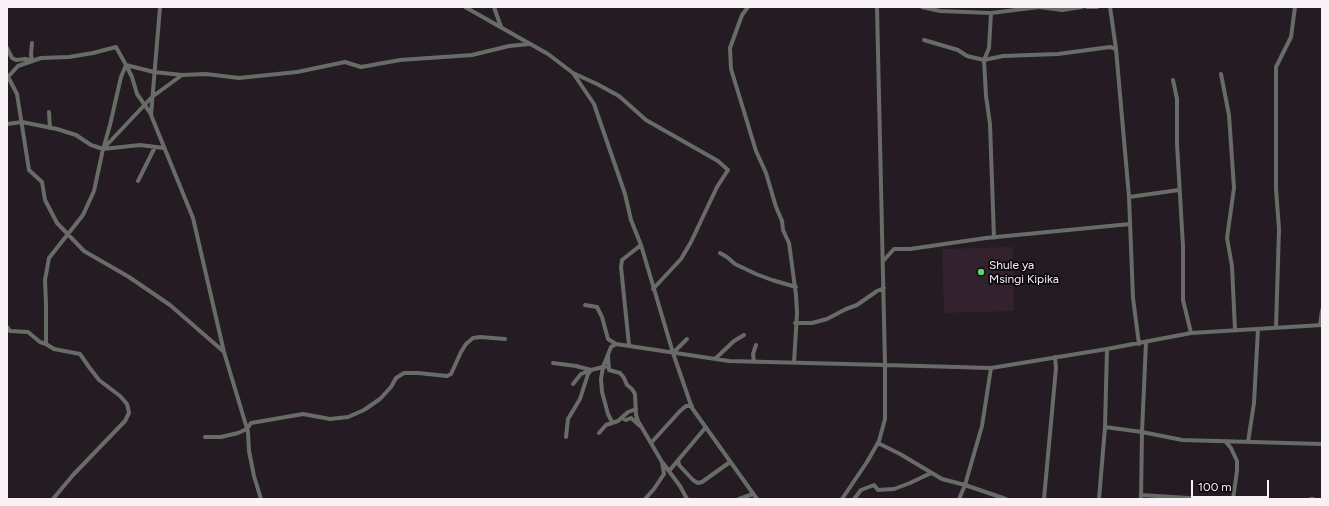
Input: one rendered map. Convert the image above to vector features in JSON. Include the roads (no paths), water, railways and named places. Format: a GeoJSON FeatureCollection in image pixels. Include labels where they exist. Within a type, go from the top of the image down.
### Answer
{"type":"FeatureCollection","features":[{"type":"Feature","properties":{"kind":"street"},"geometry":{"type":"LineString","coordinates":[[151,114],[160,7]]}},
{"type":"Feature","properties":{"kind":"street"},"geometry":{"type":"LineString","coordinates":[[465,7],[549,55],[573,72],[619,96],[646,120],[718,161],[728,170],[717,187],[691,242],[681,259],[653,289]]}},
{"type":"Feature","properties":{"kind":"street"},"geometry":{"type":"LineString","coordinates":[[494,7],[502,28]]}},
{"type":"Feature","properties":{"kind":"street"},"geometry":{"type":"LineString","coordinates":[[748,7],[742,15],[730,48],[731,69],[756,151],[766,173],[776,207],[782,221],[783,230],[789,243],[796,287],[797,313],[795,323],[794,363]]}},
{"type":"Feature","properties":{"kind":"street"},"geometry":{"type":"LineString","coordinates":[[845,498],[878,443],[885,419],[884,260],[877,7]]}},
{"type":"Feature","properties":{"kind":"street"},"geometry":{"type":"LineString","coordinates":[[922,7],[940,11],[991,13],[1039,7],[1062,10],[1082,7]]}},
{"type":"Feature","properties":{"kind":"street"},"geometry":{"type":"LineString","coordinates":[[1087,7],[1097,7]]}},
{"type":"Feature","properties":{"kind":"street"},"geometry":{"type":"LineString","coordinates":[[1110,7],[1116,49],[1129,197],[1133,298],[1139,344]]}},
{"type":"Feature","properties":{"kind":"street"},"geometry":{"type":"LineString","coordinates":[[1276,328],[1279,229],[1276,189],[1276,67],[1291,37],[1295,7]]}},
{"type":"Feature","properties":{"kind":"street"},"geometry":{"type":"LineString","coordinates":[[991,13],[989,48],[984,60],[986,96],[990,124],[994,238]]}},
{"type":"Feature","properties":{"kind":"street"},"geometry":{"type":"LineString","coordinates":[[924,40],[958,50],[967,56],[984,60],[1003,56],[1058,54],[1110,48],[1116,49]]}},
{"type":"Feature","properties":{"kind":"street"},"geometry":{"type":"LineString","coordinates":[[32,43],[32,60]]}},
{"type":"Feature","properties":{"kind":"street"},"geometry":{"type":"LineString","coordinates":[[126,65],[154,72],[182,75],[206,74],[239,78],[297,72],[345,62],[361,67],[400,60],[472,55],[509,46],[530,44]]}},
{"type":"Feature","properties":{"kind":"street"},"geometry":{"type":"LineString","coordinates":[[224,352],[170,305],[129,277],[84,251],[57,223],[45,200],[42,182],[30,170],[17,94],[8,76],[18,66],[41,58],[69,57],[116,47],[132,77],[137,94],[151,114],[193,218],[224,352],[247,429],[249,451],[254,476],[261,499]]}},
{"type":"Feature","properties":{"kind":"street"},"geometry":{"type":"LineString","coordinates":[[7,48],[12,58],[16,60],[32,60]]}},
{"type":"Feature","properties":{"kind":"street"},"geometry":{"type":"LineString","coordinates":[[46,344],[45,280],[50,258],[83,215],[94,191],[121,77],[126,65]]}},
{"type":"Feature","properties":{"kind":"street"},"geometry":{"type":"LineString","coordinates":[[573,72],[594,104],[624,194],[631,220],[641,245],[673,352],[692,406],[757,499]]}},
{"type":"Feature","properties":{"kind":"street"},"geometry":{"type":"LineString","coordinates":[[1221,74],[1229,115],[1234,188],[1227,238],[1232,266],[1235,330]]}},
{"type":"Feature","properties":{"kind":"street"},"geometry":{"type":"LineString","coordinates":[[103,149],[152,98],[182,75]]}},
{"type":"Feature","properties":{"kind":"street"},"geometry":{"type":"LineString","coordinates":[[1173,80],[1177,99],[1177,144],[1183,246],[1184,300],[1191,334]]}},
{"type":"Feature","properties":{"kind":"street"},"geometry":{"type":"LineString","coordinates":[[49,112],[50,128]]}},
{"type":"Feature","properties":{"kind":"street"},"geometry":{"type":"LineString","coordinates":[[7,124],[22,122],[50,128],[76,135],[91,145],[103,149],[140,145],[164,148]]}},
{"type":"Feature","properties":{"kind":"street"},"geometry":{"type":"LineString","coordinates":[[138,181],[155,147]]}},
{"type":"Feature","properties":{"kind":"street"},"geometry":{"type":"LineString","coordinates":[[1129,197],[1179,190]]}},
{"type":"Feature","properties":{"kind":"street"},"geometry":{"type":"LineString","coordinates":[[884,260],[894,249],[910,249],[994,238],[1130,224]]}},
{"type":"Feature","properties":{"kind":"street"},"geometry":{"type":"LineString","coordinates":[[629,346],[621,267],[622,260],[641,245]]}},
{"type":"Feature","properties":{"kind":"street"},"geometry":{"type":"LineString","coordinates":[[720,253],[735,264],[756,274],[796,287]]}},
{"type":"Feature","properties":{"kind":"street"},"geometry":{"type":"LineString","coordinates":[[795,323],[812,323],[827,320],[846,309],[857,305],[884,288]]}},
{"type":"Feature","properties":{"kind":"street"},"geometry":{"type":"LineString","coordinates":[[585,306],[597,307],[602,317],[608,339],[616,344],[715,360],[992,368],[1191,334],[1321,325],[1322,310]]}},
{"type":"Feature","properties":{"kind":"street"},"geometry":{"type":"LineString","coordinates":[[7,327],[10,331],[28,332],[40,342],[54,349],[80,354],[99,380],[120,396],[127,404],[129,413],[125,421],[73,475],[53,499]]}},
{"type":"Feature","properties":{"kind":"street"},"geometry":{"type":"LineString","coordinates":[[1248,442],[1254,403],[1258,329]]}},
{"type":"Feature","properties":{"kind":"street"},"geometry":{"type":"LineString","coordinates":[[715,360],[734,341],[744,334]]}},
{"type":"Feature","properties":{"kind":"street"},"geometry":{"type":"LineString","coordinates":[[244,419],[251,423],[303,414],[330,419],[348,417],[364,410],[380,399],[391,387],[396,378],[404,373],[447,376],[451,374],[461,352],[466,344],[473,338],[480,337],[505,339]]}},
{"type":"Feature","properties":{"kind":"street"},"geometry":{"type":"LineString","coordinates":[[673,352],[686,339]]}},
{"type":"Feature","properties":{"kind":"street"},"geometry":{"type":"LineString","coordinates":[[1146,342],[1141,497],[1204,499]]}},
{"type":"Feature","properties":{"kind":"street"},"geometry":{"type":"LineString","coordinates":[[612,422],[608,414],[602,392],[601,379],[603,367],[611,347],[616,344]]}},
{"type":"Feature","properties":{"kind":"street"},"geometry":{"type":"LineString","coordinates":[[754,362],[753,354],[756,345]]}},
{"type":"Feature","properties":{"kind":"street"},"geometry":{"type":"LineString","coordinates":[[1098,499],[1105,427],[1107,349]]}},
{"type":"Feature","properties":{"kind":"street"},"geometry":{"type":"LineString","coordinates":[[608,356],[609,370]]}},
{"type":"Feature","properties":{"kind":"street"},"geometry":{"type":"LineString","coordinates":[[1044,499],[1056,368],[1055,357]]}},
{"type":"Feature","properties":{"kind":"street"},"geometry":{"type":"LineString","coordinates":[[553,363],[576,366],[591,370]]}},
{"type":"Feature","properties":{"kind":"street"},"geometry":{"type":"LineString","coordinates":[[573,384],[581,374],[603,367],[608,367],[609,370],[620,373],[627,385],[635,394],[636,415],[662,462],[680,486],[687,499]]}},
{"type":"Feature","properties":{"kind":"street"},"geometry":{"type":"LineString","coordinates":[[959,499],[965,485],[982,426],[992,368]]}},
{"type":"Feature","properties":{"kind":"street"},"geometry":{"type":"LineString","coordinates":[[566,437],[568,419],[580,399],[588,374],[591,370]]}},
{"type":"Feature","properties":{"kind":"street"},"geometry":{"type":"LineString","coordinates":[[651,443],[680,411],[686,406],[692,406]]}},
{"type":"Feature","properties":{"kind":"street"},"geometry":{"type":"LineString","coordinates":[[599,433],[606,425],[622,418],[622,416],[628,412],[636,409]]}},
{"type":"Feature","properties":{"kind":"street"},"geometry":{"type":"LineString","coordinates":[[622,418],[626,420],[631,418],[639,426],[642,426]]}},
{"type":"Feature","properties":{"kind":"street"},"geometry":{"type":"LineString","coordinates":[[205,437],[221,437],[238,433],[247,429],[251,423]]}},
{"type":"Feature","properties":{"kind":"street"},"geometry":{"type":"LineString","coordinates":[[669,471],[706,427]]}},
{"type":"Feature","properties":{"kind":"street"},"geometry":{"type":"LineString","coordinates":[[1105,427],[1142,432],[1182,440],[1322,444]]}},
{"type":"Feature","properties":{"kind":"street"},"geometry":{"type":"LineString","coordinates":[[1225,441],[1231,448],[1237,461],[1233,499]]}},
{"type":"Feature","properties":{"kind":"street"},"geometry":{"type":"LineString","coordinates":[[878,443],[942,479],[1006,499]]}},
{"type":"Feature","properties":{"kind":"street"},"geometry":{"type":"LineString","coordinates":[[678,460],[679,465],[693,480],[698,483],[702,482],[730,462]]}},
{"type":"Feature","properties":{"kind":"street"},"geometry":{"type":"LineString","coordinates":[[645,499],[664,474],[662,462]]}},
{"type":"Feature","properties":{"kind":"street"},"geometry":{"type":"LineString","coordinates":[[854,499],[861,490],[874,485],[878,490],[894,488],[931,474]]}},
{"type":"Feature","properties":{"kind":"street"},"geometry":{"type":"LineString","coordinates":[[738,499],[753,494]]}},
{"type":"Feature","properties":{"kind":"place","name":"Shule ya Msingi Kipika"},"geometry":{"type":"Point","coordinates":[981,272]}}]}
